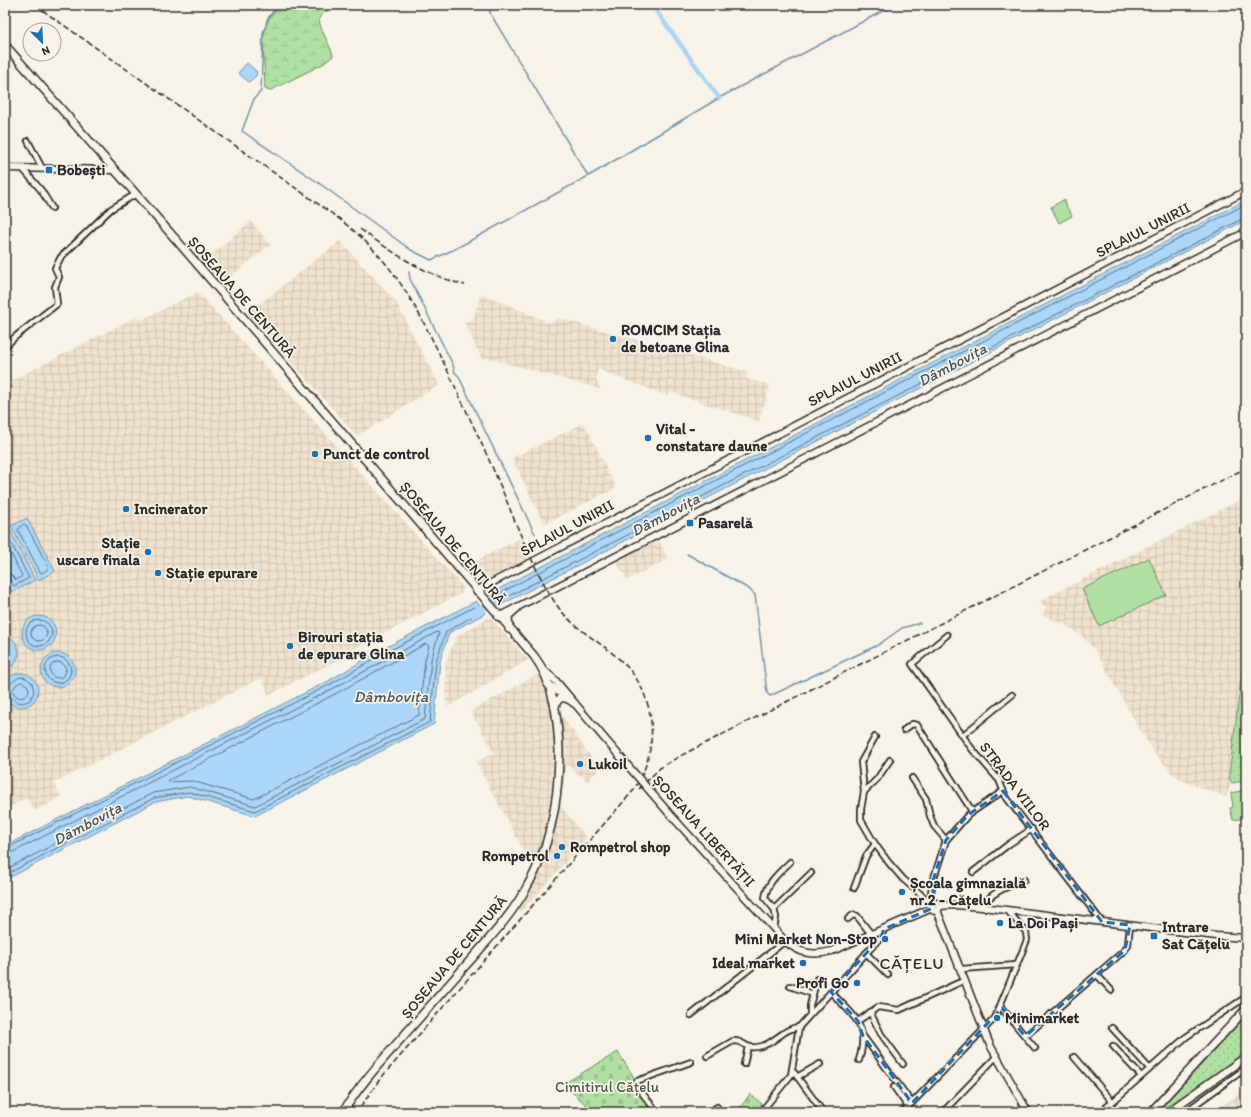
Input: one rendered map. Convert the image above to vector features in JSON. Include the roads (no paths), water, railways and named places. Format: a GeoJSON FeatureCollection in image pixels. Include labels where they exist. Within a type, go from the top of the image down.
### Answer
{"type":"FeatureCollection","features":[{"type":"Feature","properties":{"kind":"main road","name":"ȘOSEAUA DE CENTURĂ"},"geometry":{"type":"LineString","coordinates":[[5,44],[136,194],[510,631],[534,656],[548,684],[555,707],[559,752],[556,798],[546,846],[528,885],[498,929],[371,1073],[343,1112]]}},
{"type":"Feature","properties":{"kind":"main road"},"geometry":{"type":"LineString","coordinates":[[5,168],[22,167],[115,170]]}},
{"type":"Feature","properties":{"kind":"main road","name":"SPLAIUL UNIRII"},"geometry":{"type":"LineString","coordinates":[[476,591],[1246,191]]}},
{"type":"Feature","properties":{"kind":"main road"},"geometry":{"type":"LineString","coordinates":[[498,617],[1246,232]]}},
{"type":"Feature","properties":{"kind":"main road"},"geometry":{"type":"LineString","coordinates":[[510,631],[507,621],[508,616],[517,608]]}},
{"type":"Feature","properties":{"kind":"main road","name":"ȘOSEAUA LIBERTĂȚII"},"geometry":{"type":"LineString","coordinates":[[541,668],[555,680],[668,812],[774,929],[785,941],[797,950],[815,954],[832,951],[935,906],[955,905],[1246,939]]}},
{"type":"Feature","properties":{"kind":"main road"},"geometry":{"type":"LineString","coordinates":[[548,684],[574,703]]}},
{"type":"Feature","properties":{"kind":"main road"},"geometry":{"type":"LineString","coordinates":[[555,707],[558,700],[563,697],[567,698]]}},
{"type":"Feature","properties":{"kind":"main road"},"geometry":{"type":"LineString","coordinates":[[935,906],[961,969],[983,1029],[996,1057],[1028,1112]]}},
{"type":"Feature","properties":{"kind":"main road"},"geometry":{"type":"LineString","coordinates":[[1151,1112],[1246,1009]]}},
{"type":"Feature","properties":{"kind":"main road"},"geometry":{"type":"LineString","coordinates":[[1169,1112],[1246,1057]]}},
{"type":"Feature","properties":{"kind":"main road"},"geometry":{"type":"LineString","coordinates":[[1147,1112],[1173,1087]]}},
{"type":"Feature","properties":{"kind":"street"},"geometry":{"type":"LineString","coordinates":[[28,141],[42,168]]}},
{"type":"Feature","properties":{"kind":"street"},"geometry":{"type":"LineString","coordinates":[[22,167],[41,190],[52,208]]}},
{"type":"Feature","properties":{"kind":"street"},"geometry":{"type":"LineString","coordinates":[[5,347],[58,302],[55,287],[58,277],[56,265],[61,257],[111,209],[136,194]]}},
{"type":"Feature","properties":{"kind":"street","name":"STRADA VIILOR"},"geometry":{"type":"LineString","coordinates":[[946,634],[912,664],[963,736],[999,780],[1003,791],[1102,922]]}},
{"type":"Feature","properties":{"kind":"street"},"geometry":{"type":"LineString","coordinates":[[963,736],[1012,695]]}},
{"type":"Feature","properties":{"kind":"street"},"geometry":{"type":"LineString","coordinates":[[904,730],[912,724],[917,725],[972,811]]}},
{"type":"Feature","properties":{"kind":"street"},"geometry":{"type":"LineString","coordinates":[[875,737],[861,762],[864,792],[861,820],[875,844],[903,879],[935,906]]}},
{"type":"Feature","properties":{"kind":"street"},"geometry":{"type":"LineString","coordinates":[[864,792],[877,779],[890,760]]}},
{"type":"Feature","properties":{"kind":"street"},"geometry":{"type":"LineString","coordinates":[[912,778],[926,799],[934,826],[946,840]]}},
{"type":"Feature","properties":{"kind":"street"},"geometry":{"type":"LineString","coordinates":[[935,906],[931,894],[932,884],[946,840],[972,811],[1003,791]]}},
{"type":"Feature","properties":{"kind":"street"},"geometry":{"type":"LineString","coordinates":[[973,872],[1009,844],[1032,829]]}},
{"type":"Feature","properties":{"kind":"street"},"geometry":{"type":"LineString","coordinates":[[854,888],[866,856],[875,844]]}},
{"type":"Feature","properties":{"kind":"street"},"geometry":{"type":"LineString","coordinates":[[774,929],[776,917],[774,909],[765,898],[768,884],[790,862]]}},
{"type":"Feature","properties":{"kind":"street"},"geometry":{"type":"LineString","coordinates":[[774,909],[811,873]]}},
{"type":"Feature","properties":{"kind":"street"},"geometry":{"type":"LineString","coordinates":[[982,907],[994,894],[1024,880]]}},
{"type":"Feature","properties":{"kind":"street"},"geometry":{"type":"LineString","coordinates":[[903,1112],[983,1029],[993,1021],[1001,1007],[1028,936],[1007,910]]}},
{"type":"Feature","properties":{"kind":"street"},"geometry":{"type":"LineString","coordinates":[[848,919],[853,915],[857,916],[872,934]]}},
{"type":"Feature","properties":{"kind":"street"},"geometry":{"type":"LineString","coordinates":[[1024,1035],[1097,975],[1127,948],[1130,925]]}},
{"type":"Feature","properties":{"kind":"street"},"geometry":{"type":"LineString","coordinates":[[761,1112],[788,1081],[793,1071],[799,1027],[882,936],[884,929]]}},
{"type":"Feature","properties":{"kind":"street"},"geometry":{"type":"LineString","coordinates":[[691,1015],[785,941]]}},
{"type":"Feature","properties":{"kind":"street"},"geometry":{"type":"LineString","coordinates":[[866,953],[888,975]]}},
{"type":"Feature","properties":{"kind":"street"},"geometry":{"type":"LineString","coordinates":[[961,969],[1017,964]]}},
{"type":"Feature","properties":{"kind":"street"},"geometry":{"type":"LineString","coordinates":[[1097,975],[1111,990]]}},
{"type":"Feature","properties":{"kind":"street"},"geometry":{"type":"LineString","coordinates":[[810,1014],[817,979]]}},
{"type":"Feature","properties":{"kind":"street"},"geometry":{"type":"LineString","coordinates":[[858,1021],[878,1008],[896,1010],[902,1009],[965,980]]}},
{"type":"Feature","properties":{"kind":"street"},"geometry":{"type":"LineString","coordinates":[[790,986],[813,994]]}},
{"type":"Feature","properties":{"kind":"street"},"geometry":{"type":"LineString","coordinates":[[831,992],[858,1021],[863,1036],[864,1045],[859,1060]]}},
{"type":"Feature","properties":{"kind":"street"},"geometry":{"type":"LineString","coordinates":[[1101,1112],[1149,1068],[1192,1032],[1246,998]]}},
{"type":"Feature","properties":{"kind":"street"},"geometry":{"type":"LineString","coordinates":[[1001,1007],[1035,1048]]}},
{"type":"Feature","properties":{"kind":"street"},"geometry":{"type":"LineString","coordinates":[[870,1012],[881,1034],[903,1064]]}},
{"type":"Feature","properties":{"kind":"street"},"geometry":{"type":"LineString","coordinates":[[708,1056],[733,1041],[740,1042],[748,1047],[767,1044],[789,1030],[799,1027]]}},
{"type":"Feature","properties":{"kind":"street"},"geometry":{"type":"LineString","coordinates":[[1112,1028],[1149,1068]]}},
{"type":"Feature","properties":{"kind":"street"},"geometry":{"type":"LineString","coordinates":[[863,1036],[912,1103]]}},
{"type":"Feature","properties":{"kind":"street"},"geometry":{"type":"LineString","coordinates":[[1113,1046],[1140,1076]]}},
{"type":"Feature","properties":{"kind":"street"},"geometry":{"type":"LineString","coordinates":[[744,1064],[748,1047]]}},
{"type":"Feature","properties":{"kind":"street"},"geometry":{"type":"LineString","coordinates":[[943,1112],[996,1057]]}},
{"type":"Feature","properties":{"kind":"street"},"geometry":{"type":"LineString","coordinates":[[1074,1057],[1112,1101]]}},
{"type":"Feature","properties":{"kind":"street"},"geometry":{"type":"LineString","coordinates":[[657,1112],[636,1085],[637,1081],[691,1062]]}},
{"type":"Feature","properties":{"kind":"street"},"geometry":{"type":"LineString","coordinates":[[797,1077],[820,1064]]}},
{"type":"Feature","properties":{"kind":"street"},"geometry":{"type":"LineString","coordinates":[[1185,1112],[1246,1068]]}},
{"type":"Feature","properties":{"kind":"street"},"geometry":{"type":"LineString","coordinates":[[793,1071],[823,1112]]}},
{"type":"Feature","properties":{"kind":"street"},"geometry":{"type":"LineString","coordinates":[[894,1087],[908,1107]]}},
{"type":"Feature","properties":{"kind":"street"},"geometry":{"type":"LineString","coordinates":[[710,1112],[716,1108]]}},
{"type":"Feature","properties":{"kind":"water"},"geometry":{"type":"Polygon","coordinates":[[[247,63],[257,72],[256,76],[249,82],[238,73],[247,63]]]}},
{"type":"Feature","properties":{"kind":"water"},"geometry":{"type":"Polygon","coordinates":[[[1246,200],[1246,220],[499,606],[489,594],[1246,200]]]}},
{"type":"Feature","properties":{"kind":"water"},"geometry":{"type":"Polygon","coordinates":[[[27,518],[55,571],[39,580],[11,526],[27,518]]]}},
{"type":"Feature","properties":{"kind":"water"},"geometry":{"type":"Polygon","coordinates":[[[10,530],[35,580],[12,592],[5,579],[5,533],[10,530]]]}},
{"type":"Feature","properties":{"kind":"water","name":"Dâmbovița"},"geometry":{"type":"Polygon","coordinates":[[[476,601],[486,613],[449,633],[440,661],[434,724],[255,816],[188,796],[155,802],[5,880],[5,846],[330,680],[379,651],[476,601]]]}},
{"type":"Feature","properties":{"kind":"water"},"geometry":{"type":"Polygon","coordinates":[[[39,616],[45,617],[51,621],[55,627],[55,639],[51,645],[45,649],[39,650],[33,649],[27,645],[23,639],[22,633],[23,627],[27,621],[33,617],[39,616]]]}},
{"type":"Feature","properties":{"kind":"water"},"geometry":{"type":"Polygon","coordinates":[[[5,636],[16,642],[19,655],[14,665],[5,669],[5,636]]]}},
{"type":"Feature","properties":{"kind":"water"},"geometry":{"type":"Polygon","coordinates":[[[58,653],[64,654],[70,658],[74,664],[74,676],[70,682],[64,686],[58,687],[52,686],[46,682],[42,676],[41,670],[42,664],[46,658],[52,654],[58,653]]]}},
{"type":"Feature","properties":{"kind":"water"},"geometry":{"type":"Polygon","coordinates":[[[21,673],[27,674],[33,678],[37,684],[37,696],[33,702],[27,706],[21,707],[15,706],[9,702],[5,696],[4,690],[5,684],[9,678],[15,674],[21,673]]]}},
{"type":"Feature","properties":{"kind":"waterway"},"geometry":{"type":"LineString","coordinates":[[280,5],[269,18],[263,33],[261,91],[254,99],[242,131],[316,181],[411,250],[431,260],[455,249],[592,174],[719,98],[894,5]]}},
{"type":"Feature","properties":{"kind":"waterway"},"geometry":{"type":"LineString","coordinates":[[493,5],[490,9],[490,13],[588,176]]}},
{"type":"Feature","properties":{"kind":"waterway"},"geometry":{"type":"LineString","coordinates":[[652,5],[719,98]]}},
{"type":"Feature","properties":{"kind":"waterway"},"geometry":{"type":"LineString","coordinates":[[409,272],[410,279],[453,365],[455,373],[458,375],[535,534]]}},
{"type":"Feature","properties":{"kind":"waterway"},"geometry":{"type":"LineString","coordinates":[[687,554],[749,589],[755,595],[767,693],[770,696],[878,645],[902,628],[920,623]]}},
{"type":"Feature","properties":{"kind":"waterway","name":"Dâmbovița"},"geometry":{"type":"LineString","coordinates":[[474,613],[504,597]]}},
{"type":"Feature","properties":{"kind":"railway"},"geometry":{"type":"LineString","coordinates":[[35,5],[334,215],[356,233],[390,269],[417,310],[452,380],[503,492],[520,534],[546,588],[565,615],[616,656],[628,668],[638,682],[646,699],[651,723],[650,747],[644,770],[633,791],[380,1079],[357,1112]]}},
{"type":"Feature","properties":{"kind":"railway"},"geometry":{"type":"LineString","coordinates":[[360,229],[397,255],[423,269],[450,281],[465,285]]}},
{"type":"Feature","properties":{"kind":"railway"},"geometry":{"type":"LineString","coordinates":[[639,789],[660,768],[680,756],[1246,468]]}},
{"type":"Feature","properties":{"kind":"place","name":"Bobești"},"geometry":{"type":"Point","coordinates":[49,170]}},
{"type":"Feature","properties":{"kind":"place","name":"ROMCIM Stația de betoane Glina"},"geometry":{"type":"Point","coordinates":[613,339]}},
{"type":"Feature","properties":{"kind":"place","name":"Vital - constatare daune"},"geometry":{"type":"Point","coordinates":[648,438]}},
{"type":"Feature","properties":{"kind":"place","name":"Punct de control"},"geometry":{"type":"Point","coordinates":[315,454]}},
{"type":"Feature","properties":{"kind":"place","name":"Incinerator"},"geometry":{"type":"Point","coordinates":[126,509]}},
{"type":"Feature","properties":{"kind":"place","name":"Pasarelă"},"geometry":{"type":"Point","coordinates":[690,523]}},
{"type":"Feature","properties":{"kind":"place","name":"Stație uscare finala"},"geometry":{"type":"Point","coordinates":[148,552]}},
{"type":"Feature","properties":{"kind":"place","name":"Stație epurare"},"geometry":{"type":"Point","coordinates":[158,573]}},
{"type":"Feature","properties":{"kind":"place","name":"Birouri stația de epurare Glina"},"geometry":{"type":"Point","coordinates":[290,646]}},
{"type":"Feature","properties":{"kind":"place","name":"Lukoil"},"geometry":{"type":"Point","coordinates":[580,764]}},
{"type":"Feature","properties":{"kind":"place","name":"Rompetrol shop"},"geometry":{"type":"Point","coordinates":[562,847]}},
{"type":"Feature","properties":{"kind":"place","name":"Rompetrol"},"geometry":{"type":"Point","coordinates":[557,856]}},
{"type":"Feature","properties":{"kind":"place","name":"Școala gimnazială nr.2 - Cățelu"},"geometry":{"type":"Point","coordinates":[902,892]}},
{"type":"Feature","properties":{"kind":"place","name":"La Doi Pași"},"geometry":{"type":"Point","coordinates":[1000,923]}},
{"type":"Feature","properties":{"kind":"place","name":"Intrare Sat Cățelu"},"geometry":{"type":"Point","coordinates":[1154,936]}},
{"type":"Feature","properties":{"kind":"place","name":"Mini Market Non-Stop"},"geometry":{"type":"Point","coordinates":[885,939]}},
{"type":"Feature","properties":{"kind":"place","name":"Ideal market"},"geometry":{"type":"Point","coordinates":[803,963]}},
{"type":"Feature","properties":{"kind":"place","name":"Profi Go"},"geometry":{"type":"Point","coordinates":[857,983]}},
{"type":"Feature","properties":{"kind":"place","name":"Minimarket"},"geometry":{"type":"Point","coordinates":[997,1018]}},
{"type":"Feature","properties":{"kind":"district","name":"CĂȚELU"},"geometry":{"type":"Point","coordinates":[912,963]}},
{"type":"Feature","properties":{"kind":"park label","name":"Cimitirul Cățelu"},"geometry":{"type":"Point","coordinates":[607,1087]}}]}
